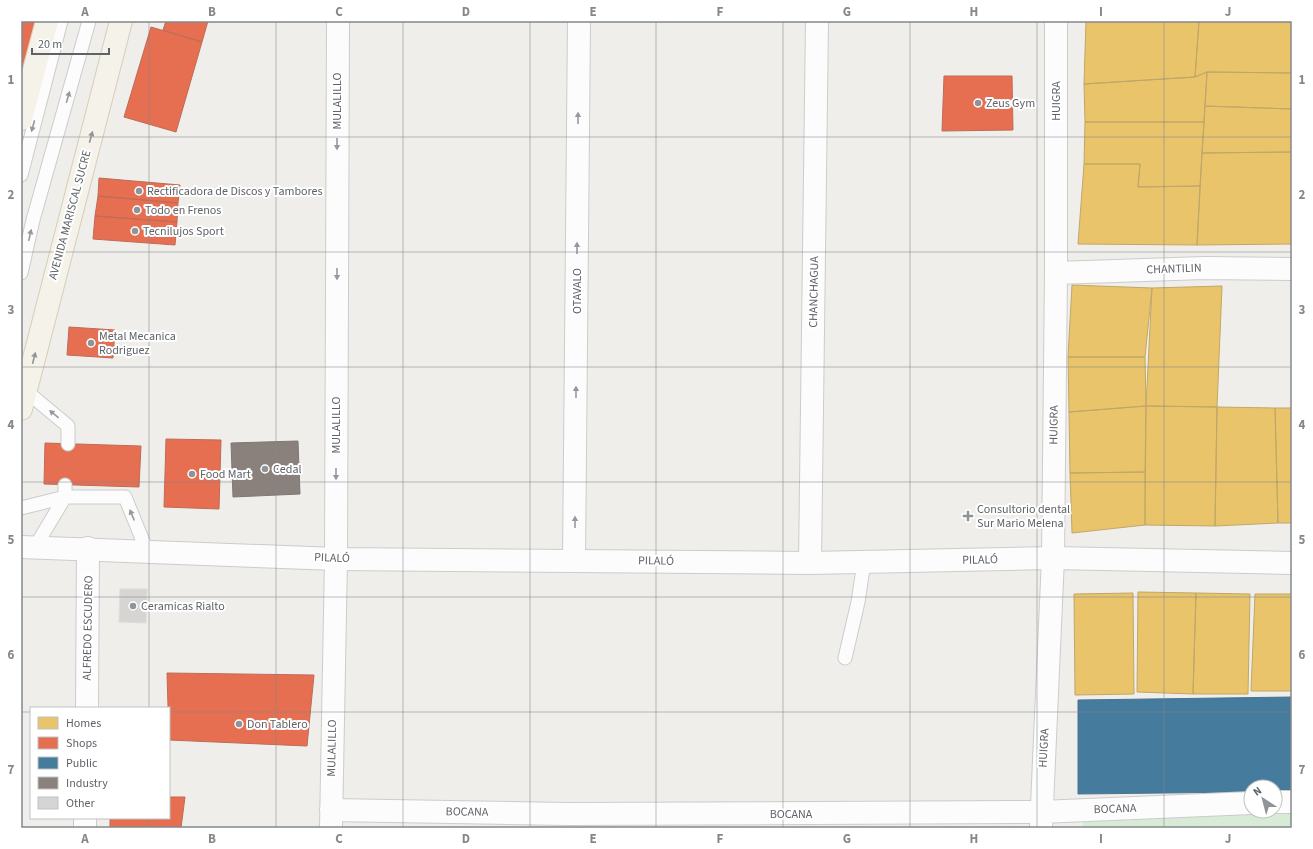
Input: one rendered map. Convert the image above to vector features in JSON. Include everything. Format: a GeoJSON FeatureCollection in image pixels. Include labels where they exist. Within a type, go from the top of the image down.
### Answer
{"type":"FeatureCollection","features":[{"type":"Feature","properties":{"kind":"main road"},"geometry":{"type":"LineString","coordinates":[[21,119],[47,21]]}},
{"type":"Feature","properties":{"kind":"main road","name":"AVENIDA MARISCAL SUCRE"},"geometry":{"type":"LineString","coordinates":[[23,400],[121,21]]}},
{"type":"Feature","properties":{"kind":"street","name":"MULALILLO"},"geometry":{"type":"LineString","coordinates":[[331,819],[336,558],[338,21]]}},
{"type":"Feature","properties":{"kind":"street","name":"OTAVALO"},"geometry":{"type":"LineString","coordinates":[[574,560],[579,21]]}},
{"type":"Feature","properties":{"kind":"street","name":"CHANCHAGUA"},"geometry":{"type":"LineString","coordinates":[[810,563],[817,21]]}},
{"type":"Feature","properties":{"kind":"street","name":"HUIGRA"},"geometry":{"type":"LineString","coordinates":[[1041,820],[1053,558],[1056,274],[1056,21]]}},
{"type":"Feature","properties":{"kind":"street","name":"CHANTILIN"},"geometry":{"type":"LineString","coordinates":[[1056,274],[1204,268],[1292,269]]}},
{"type":"Feature","properties":{"kind":"street","name":"PILALÓ"},"geometry":{"type":"LineString","coordinates":[[28,547],[336,558],[810,563],[1053,558],[1292,563]]}},
{"type":"Feature","properties":{"kind":"street","name":"ALFREDO ESCUDERO"},"geometry":{"type":"LineString","coordinates":[[87,707],[88,548]]}},
{"type":"Feature","properties":{"kind":"street","name":"BOCANA"},"geometry":{"type":"LineString","coordinates":[[331,819],[568,821],[1041,820],[1243,804]]}},
{"type":"Feature","properties":{"kind":"lane"},"geometry":{"type":"LineString","coordinates":[[21,175],[61,21]]}},
{"type":"Feature","properties":{"kind":"lane"},"geometry":{"type":"LineString","coordinates":[[21,274],[33,220],[89,21]]}},
{"type":"Feature","properties":{"kind":"lane"},"geometry":{"type":"LineString","coordinates":[[23,400],[68,426],[68,444]]}},
{"type":"Feature","properties":{"kind":"lane"},"geometry":{"type":"LineString","coordinates":[[21,508],[65,491],[125,497],[147,551]]}},
{"type":"Feature","properties":{"kind":"lane"},"geometry":{"type":"LineString","coordinates":[[28,547],[65,491]]}},
{"type":"Feature","properties":{"kind":"lane"},"geometry":{"type":"LineString","coordinates":[[845,658],[858,602],[864,562]]}},
{"type":"Feature","properties":{"kind":"green space"},"geometry":{"type":"Polygon","coordinates":[[[1292,807],[1292,828],[1083,828],[1083,813],[1243,811],[1243,819],[1283,819],[1283,809],[1292,807]]]}},
{"type":"Feature","properties":{"kind":"building: Homes"},"geometry":{"type":"Polygon","coordinates":[[[1086,21],[1199,21],[1195,77],[1084,84],[1086,21]]]}},
{"type":"Feature","properties":{"kind":"building: Homes"},"geometry":{"type":"Polygon","coordinates":[[[1199,21],[1292,21],[1292,73],[1207,72],[1195,77],[1199,21]]]}},
{"type":"Feature","properties":{"kind":"building: Homes"},"geometry":{"type":"Polygon","coordinates":[[[1207,72],[1292,73],[1292,109],[1205,106],[1207,72]]]}},
{"type":"Feature","properties":{"kind":"building: Homes"},"geometry":{"type":"Polygon","coordinates":[[[1207,72],[1204,122],[1085,122],[1084,84],[1195,77],[1207,72]]]}},
{"type":"Feature","properties":{"kind":"building: Homes"},"geometry":{"type":"Polygon","coordinates":[[[1205,106],[1292,109],[1292,152],[1202,153],[1205,106]]]}},
{"type":"Feature","properties":{"kind":"building: Homes"},"geometry":{"type":"Polygon","coordinates":[[[1085,122],[1204,122],[1200,186],[1138,187],[1140,164],[1084,164],[1085,122]]]}},
{"type":"Feature","properties":{"kind":"building: Homes"},"geometry":{"type":"Polygon","coordinates":[[[1292,152],[1292,244],[1197,245],[1202,153],[1292,152]]]}},
{"type":"Feature","properties":{"kind":"building: Homes"},"geometry":{"type":"Polygon","coordinates":[[[1084,164],[1140,164],[1138,187],[1200,186],[1197,245],[1078,244],[1084,164]]]}},
{"type":"Feature","properties":{"kind":"building: Homes"},"geometry":{"type":"Polygon","coordinates":[[[1072,285],[1152,288],[1145,357],[1068,357],[1072,285]]]}},
{"type":"Feature","properties":{"kind":"building: Homes"},"geometry":{"type":"Polygon","coordinates":[[[1222,286],[1217,407],[1146,406],[1152,288],[1222,286]]]}},
{"type":"Feature","properties":{"kind":"building: Homes"},"geometry":{"type":"Polygon","coordinates":[[[1068,357],[1145,357],[1146,406],[1069,412],[1068,357]]]}},
{"type":"Feature","properties":{"kind":"building: Homes"},"geometry":{"type":"Polygon","coordinates":[[[1146,406],[1145,472],[1070,473],[1069,412],[1146,406]]]}},
{"type":"Feature","properties":{"kind":"building: Homes"},"geometry":{"type":"Polygon","coordinates":[[[1146,406],[1217,407],[1215,526],[1145,525],[1146,406]]]}},
{"type":"Feature","properties":{"kind":"building: Homes"},"geometry":{"type":"Polygon","coordinates":[[[1217,407],[1275,408],[1278,523],[1215,526],[1217,407]]]}},
{"type":"Feature","properties":{"kind":"building: Homes"},"geometry":{"type":"Polygon","coordinates":[[[1275,408],[1292,408],[1292,523],[1278,523],[1275,408]]]}},
{"type":"Feature","properties":{"kind":"building: Homes"},"geometry":{"type":"Polygon","coordinates":[[[1145,472],[1145,525],[1072,533],[1070,473],[1145,472]]]}},
{"type":"Feature","properties":{"kind":"building: Homes"},"geometry":{"type":"Polygon","coordinates":[[[1138,592],[1196,593],[1193,694],[1137,692],[1138,592]]]}},
{"type":"Feature","properties":{"kind":"building: Homes"},"geometry":{"type":"Polygon","coordinates":[[[1133,593],[1134,694],[1075,695],[1074,594],[1133,593]]]}},
{"type":"Feature","properties":{"kind":"building: Homes"},"geometry":{"type":"Polygon","coordinates":[[[1196,593],[1250,594],[1248,694],[1193,694],[1196,593]]]}},
{"type":"Feature","properties":{"kind":"building: Homes"},"geometry":{"type":"Polygon","coordinates":[[[1255,594],[1292,594],[1292,691],[1251,691],[1255,594]]]}},
{"type":"Feature","properties":{"kind":"building: Shops"},"geometry":{"type":"Polygon","coordinates":[[[21,21],[36,21],[21,77],[21,21]]]}},
{"type":"Feature","properties":{"kind":"building: Shops"},"geometry":{"type":"Polygon","coordinates":[[[166,21],[208,21],[202,42],[163,30],[166,21]]]}},
{"type":"Feature","properties":{"kind":"building: Shops"},"geometry":{"type":"Polygon","coordinates":[[[151,27],[202,42],[176,132],[124,117],[151,27]]]}},
{"type":"Feature","properties":{"kind":"building: Shops","name":"Zeus Gym"},"geometry":{"type":"Polygon","coordinates":[[[944,76],[1012,76],[1013,130],[942,131],[944,76]]]}},
{"type":"Feature","properties":{"kind":"building: Shops","name":"Rectificadora de Discos y Tambores"},"geometry":{"type":"Polygon","coordinates":[[[99,178],[180,185],[178,203],[98,196],[99,178]]]}},
{"type":"Feature","properties":{"kind":"building: Shops","name":"Todo en Frenos"},"geometry":{"type":"Polygon","coordinates":[[[98,196],[178,203],[177,222],[95,216],[98,196]]]}},
{"type":"Feature","properties":{"kind":"building: Shops","name":"Tecnilujos Sport"},"geometry":{"type":"Polygon","coordinates":[[[95,216],[177,222],[175,245],[93,239],[95,216]]]}},
{"type":"Feature","properties":{"kind":"building: Shops","name":"Metal Mecanica Rodriguez"},"geometry":{"type":"Polygon","coordinates":[[[69,327],[115,330],[113,358],[67,355],[69,327]]]}},
{"type":"Feature","properties":{"kind":"building: Shops","name":"Food Mart"},"geometry":{"type":"Polygon","coordinates":[[[166,439],[221,440],[219,509],[164,507],[166,439]]]}},
{"type":"Feature","properties":{"kind":"building: Shops"},"geometry":{"type":"Polygon","coordinates":[[[45,443],[141,446],[139,487],[44,484],[45,443]]]}},
{"type":"Feature","properties":{"kind":"building: Shops","name":"Don Tablero"},"geometry":{"type":"Polygon","coordinates":[[[167,673],[314,675],[307,746],[170,740],[170,707],[168,707],[167,673]]]}},
{"type":"Feature","properties":{"kind":"building: Shops"},"geometry":{"type":"Polygon","coordinates":[[[170,797],[185,797],[181,828],[110,828],[110,819],[170,819],[170,797]]]}},
{"type":"Feature","properties":{"kind":"building: Public"},"geometry":{"type":"Polygon","coordinates":[[[1292,697],[1292,792],[1283,792],[1283,779],[1243,779],[1243,792],[1078,794],[1078,700],[1292,697]]]}},
{"type":"Feature","properties":{"kind":"building: Industry","name":"Cedal"},"geometry":{"type":"Polygon","coordinates":[[[298,441],[300,494],[233,497],[231,443],[298,441]]]}},
{"type":"Feature","properties":{"kind":"building: Other","name":"Ceramicas Rialto"},"geometry":{"type":"Polygon","coordinates":[[[120,589],[147,589],[146,623],[119,622],[120,589]]]}},
{"type":"Feature","properties":{"kind":"place","name":"Zeus Gym"},"geometry":{"type":"Point","coordinates":[978,103]}},
{"type":"Feature","properties":{"kind":"place","name":"Rectificadora de Discos y Tambores"},"geometry":{"type":"Point","coordinates":[139,191]}},
{"type":"Feature","properties":{"kind":"place","name":"Todo en Frenos"},"geometry":{"type":"Point","coordinates":[137,210]}},
{"type":"Feature","properties":{"kind":"place","name":"Tecnilujos Sport"},"geometry":{"type":"Point","coordinates":[135,231]}},
{"type":"Feature","properties":{"kind":"place","name":"Metal Mecanica Rodriguez"},"geometry":{"type":"Point","coordinates":[91,343]}},
{"type":"Feature","properties":{"kind":"place","name":"Cedal"},"geometry":{"type":"Point","coordinates":[265,469]}},
{"type":"Feature","properties":{"kind":"place","name":"Food Mart"},"geometry":{"type":"Point","coordinates":[192,474]}},
{"type":"Feature","properties":{"kind":"place","name":"Consultorio dental Sur Mario Melena"},"geometry":{"type":"Point","coordinates":[968,516]}},
{"type":"Feature","properties":{"kind":"place","name":"Ceramicas Rialto"},"geometry":{"type":"Point","coordinates":[133,606]}},
{"type":"Feature","properties":{"kind":"place","name":"Don Tablero"},"geometry":{"type":"Point","coordinates":[239,724]}}]}
